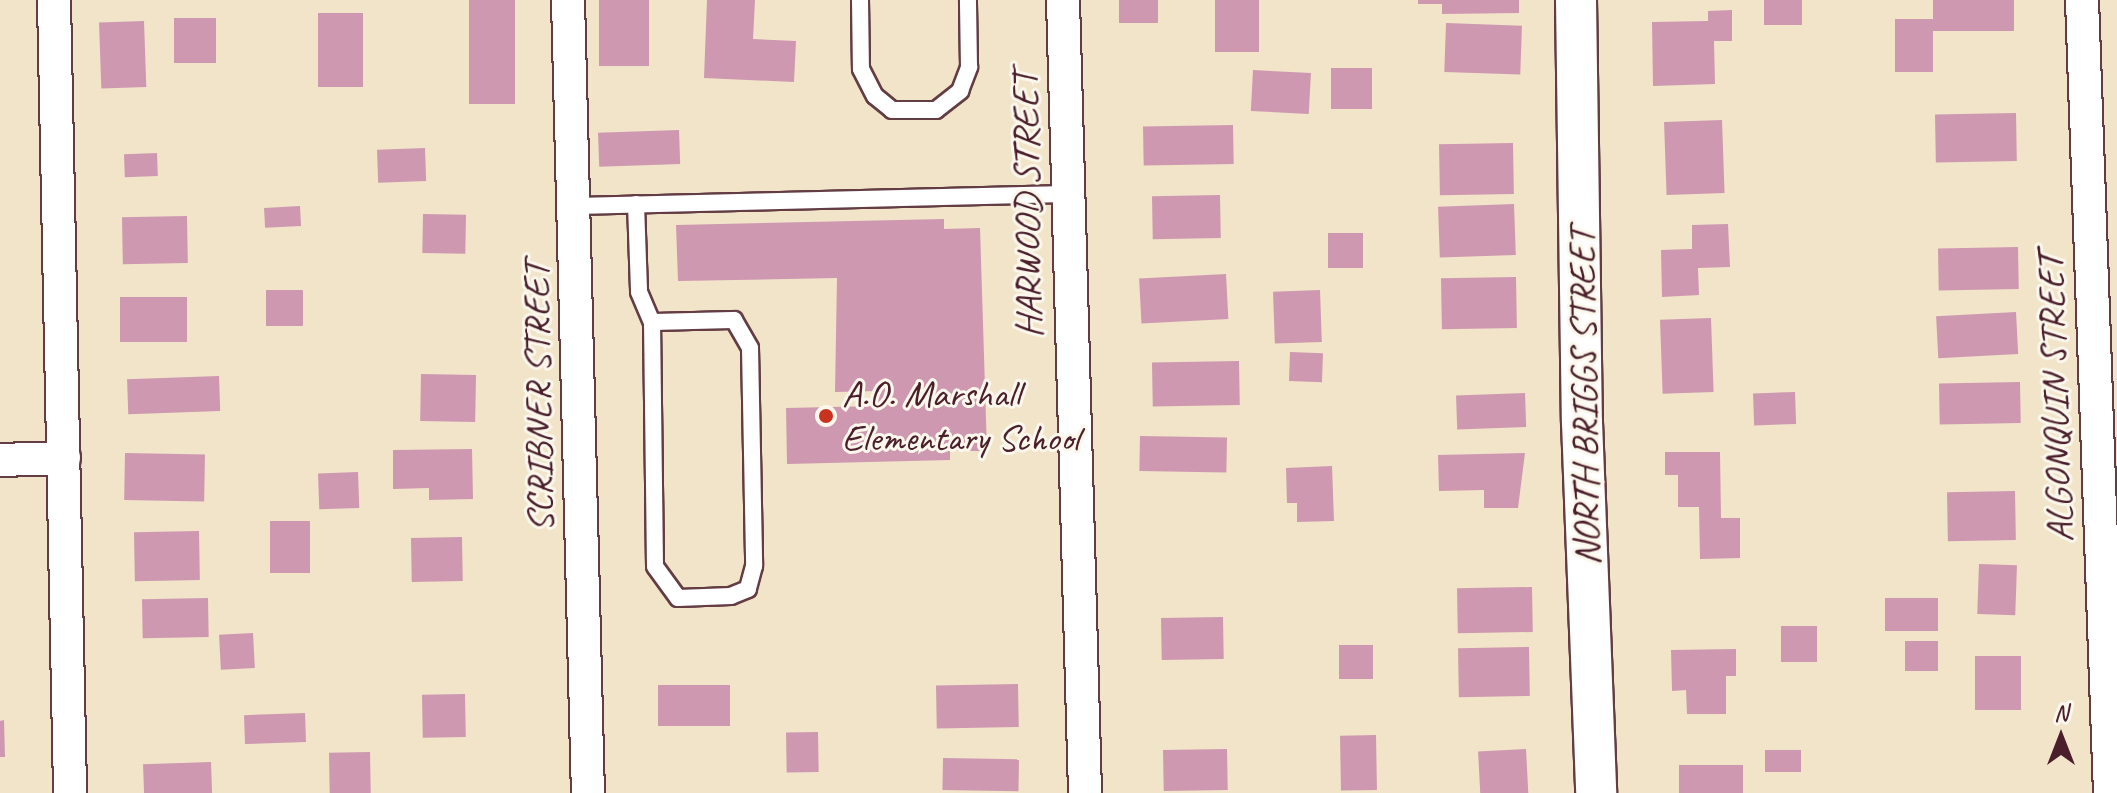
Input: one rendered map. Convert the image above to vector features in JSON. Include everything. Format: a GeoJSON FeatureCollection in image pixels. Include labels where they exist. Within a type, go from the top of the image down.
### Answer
{"type":"FeatureCollection","features":[{"type":"Feature","properties":{"kind":"street"},"geometry":{"type":"LineString","coordinates":[[54,0],[70,793]]}},
{"type":"Feature","properties":{"kind":"street","name":"SCRIBNER STREET"},"geometry":{"type":"LineString","coordinates":[[568,0],[588,793]]}},
{"type":"Feature","properties":{"kind":"street","name":"HARWOOD STREET"},"geometry":{"type":"LineString","coordinates":[[1063,0],[1085,793]]}},
{"type":"Feature","properties":{"kind":"street","name":"NORTH BRIGGS STREET"},"geometry":{"type":"LineString","coordinates":[[1576,0],[1582,406],[1596,793]]}},
{"type":"Feature","properties":{"kind":"street","name":"ALGONQUIN STREET"},"geometry":{"type":"LineString","coordinates":[[2082,0],[2108,530],[2110,793]]}},
{"type":"Feature","properties":{"kind":"street"},"geometry":{"type":"LineString","coordinates":[[0,460],[64,458]]}},
{"type":"Feature","properties":{"kind":"lane"},"geometry":{"type":"LineString","coordinates":[[860,0],[861,69],[875,96],[892,110],[936,110],[960,91],[969,67],[968,0]]}},
{"type":"Feature","properties":{"kind":"lane"},"geometry":{"type":"LineString","coordinates":[[574,206],[1067,194]]}},
{"type":"Feature","properties":{"kind":"lane"},"geometry":{"type":"LineString","coordinates":[[636,204],[639,292],[652,322],[655,566],[678,598],[731,596],[748,589],[754,566],[750,348],[734,320],[652,322]]}},
{"type":"Feature","properties":{"kind":"building"},"geometry":{"type":"Polygon","coordinates":[[[469,0],[515,0],[515,104],[469,104],[469,0]]]}},
{"type":"Feature","properties":{"kind":"building"},"geometry":{"type":"Polygon","coordinates":[[[599,0],[649,0],[649,66],[599,66],[599,0]]]}},
{"type":"Feature","properties":{"kind":"building"},"geometry":{"type":"Polygon","coordinates":[[[707,0],[755,0],[753,39],[796,41],[794,82],[704,78],[707,0]]]}},
{"type":"Feature","properties":{"kind":"building"},"geometry":{"type":"Polygon","coordinates":[[[1119,0],[1158,0],[1158,23],[1119,23],[1119,0]]]}},
{"type":"Feature","properties":{"kind":"building"},"geometry":{"type":"Polygon","coordinates":[[[1215,0],[1259,0],[1259,52],[1215,52],[1215,0]]]}},
{"type":"Feature","properties":{"kind":"building"},"geometry":{"type":"Polygon","coordinates":[[[1418,0],[1519,0],[1519,13],[1442,14],[1442,4],[1418,4],[1418,0]]]}},
{"type":"Feature","properties":{"kind":"building"},"geometry":{"type":"Polygon","coordinates":[[[1764,0],[1802,0],[1802,25],[1764,25],[1764,0]]]}},
{"type":"Feature","properties":{"kind":"building"},"geometry":{"type":"Polygon","coordinates":[[[1933,0],[2014,0],[2014,31],[1933,31],[1933,0]]]}},
{"type":"Feature","properties":{"kind":"building"},"geometry":{"type":"Polygon","coordinates":[[[1732,10],[1732,41],[1714,41],[1715,84],[1653,86],[1652,22],[1708,21],[1708,11],[1732,10]]]}},
{"type":"Feature","properties":{"kind":"building"},"geometry":{"type":"Polygon","coordinates":[[[318,13],[363,13],[363,87],[318,87],[318,13]]]}},
{"type":"Feature","properties":{"kind":"building"},"geometry":{"type":"Polygon","coordinates":[[[174,18],[216,18],[216,63],[174,63],[174,18]]]}},
{"type":"Feature","properties":{"kind":"building"},"geometry":{"type":"Polygon","coordinates":[[[1895,19],[1933,19],[1933,72],[1895,72],[1895,19]]]}},
{"type":"Feature","properties":{"kind":"building"},"geometry":{"type":"Polygon","coordinates":[[[144,21],[146,87],[101,89],[99,23],[144,21]]]}},
{"type":"Feature","properties":{"kind":"building"},"geometry":{"type":"Polygon","coordinates":[[[1446,23],[1522,26],[1520,75],[1444,72],[1446,23]]]}},
{"type":"Feature","properties":{"kind":"building"},"geometry":{"type":"Polygon","coordinates":[[[1331,68],[1372,68],[1372,109],[1331,109],[1331,68]]]}},
{"type":"Feature","properties":{"kind":"building"},"geometry":{"type":"Polygon","coordinates":[[[1253,70],[1311,73],[1309,114],[1251,111],[1253,70]]]}},
{"type":"Feature","properties":{"kind":"building"},"geometry":{"type":"Polygon","coordinates":[[[2016,113],[2017,161],[1936,162],[1935,114],[2016,113]]]}},
{"type":"Feature","properties":{"kind":"building"},"geometry":{"type":"Polygon","coordinates":[[[1722,120],[1725,193],[1667,195],[1664,122],[1722,120]]]}},
{"type":"Feature","properties":{"kind":"building"},"geometry":{"type":"Polygon","coordinates":[[[1233,125],[1234,164],[1144,166],[1143,127],[1233,125]]]}},
{"type":"Feature","properties":{"kind":"building"},"geometry":{"type":"Polygon","coordinates":[[[679,130],[680,164],[599,167],[598,133],[679,130]]]}},
{"type":"Feature","properties":{"kind":"building"},"geometry":{"type":"Polygon","coordinates":[[[1513,143],[1514,194],[1440,195],[1439,144],[1513,143]]]}},
{"type":"Feature","properties":{"kind":"building"},"geometry":{"type":"Polygon","coordinates":[[[425,148],[426,181],[378,183],[377,150],[425,148]]]}},
{"type":"Feature","properties":{"kind":"building"},"geometry":{"type":"Polygon","coordinates":[[[157,153],[158,176],[125,177],[124,154],[157,153]]]}},
{"type":"Feature","properties":{"kind":"building"},"geometry":{"type":"Polygon","coordinates":[[[1220,195],[1221,238],[1153,239],[1152,196],[1220,195]]]}},
{"type":"Feature","properties":{"kind":"building"},"geometry":{"type":"Polygon","coordinates":[[[1514,204],[1516,255],[1440,258],[1438,207],[1514,204]]]}},
{"type":"Feature","properties":{"kind":"building"},"geometry":{"type":"Polygon","coordinates":[[[300,206],[301,226],[265,228],[264,208],[300,206]]]}},
{"type":"Feature","properties":{"kind":"building"},"geometry":{"type":"Polygon","coordinates":[[[423,214],[466,215],[465,254],[422,253],[423,214]]]}},
{"type":"Feature","properties":{"kind":"building"},"geometry":{"type":"Polygon","coordinates":[[[187,216],[188,263],[123,264],[122,217],[187,216]]]}},
{"type":"Feature","properties":{"kind":"building"},"geometry":{"type":"Polygon","coordinates":[[[944,219],[944,229],[980,228],[987,451],[950,451],[950,460],[787,464],[786,408],[877,406],[877,391],[835,392],[837,278],[678,281],[676,225],[944,219]]]}},
{"type":"Feature","properties":{"kind":"building"},"geometry":{"type":"Polygon","coordinates":[[[1728,224],[1730,267],[1698,268],[1699,295],[1662,297],[1661,250],[1692,249],[1692,225],[1728,224]]]}},
{"type":"Feature","properties":{"kind":"building"},"geometry":{"type":"Polygon","coordinates":[[[1328,233],[1363,233],[1363,268],[1328,268],[1328,233]]]}},
{"type":"Feature","properties":{"kind":"building"},"geometry":{"type":"Polygon","coordinates":[[[2018,247],[2019,289],[1939,290],[1938,248],[2018,247]]]}},
{"type":"Feature","properties":{"kind":"building"},"geometry":{"type":"Polygon","coordinates":[[[1226,274],[1228,319],[1141,323],[1139,279],[1226,274]]]}},
{"type":"Feature","properties":{"kind":"building"},"geometry":{"type":"Polygon","coordinates":[[[1516,277],[1517,328],[1442,329],[1441,278],[1516,277]]]}},
{"type":"Feature","properties":{"kind":"building"},"geometry":{"type":"Polygon","coordinates":[[[266,290],[303,290],[303,326],[266,326],[266,290]]]}},
{"type":"Feature","properties":{"kind":"building"},"geometry":{"type":"Polygon","coordinates":[[[1320,290],[1322,342],[1275,344],[1273,292],[1320,290]]]}},
{"type":"Feature","properties":{"kind":"building"},"geometry":{"type":"Polygon","coordinates":[[[120,297],[187,297],[187,342],[120,342],[120,297]]]}},
{"type":"Feature","properties":{"kind":"building"},"geometry":{"type":"Polygon","coordinates":[[[2016,312],[2018,354],[1938,358],[1936,316],[2016,312]]]}},
{"type":"Feature","properties":{"kind":"building"},"geometry":{"type":"Polygon","coordinates":[[[1711,318],[1714,392],[1663,394],[1660,320],[1711,318]]]}},
{"type":"Feature","properties":{"kind":"building"},"geometry":{"type":"Polygon","coordinates":[[[1290,352],[1323,353],[1322,382],[1289,381],[1290,352]]]}},
{"type":"Feature","properties":{"kind":"building"},"geometry":{"type":"Polygon","coordinates":[[[1239,361],[1240,405],[1153,407],[1152,363],[1239,361]]]}},
{"type":"Feature","properties":{"kind":"building"},"geometry":{"type":"Polygon","coordinates":[[[421,374],[476,375],[475,422],[420,421],[421,374]]]}},
{"type":"Feature","properties":{"kind":"building"},"geometry":{"type":"Polygon","coordinates":[[[219,376],[220,411],[128,414],[127,379],[219,376]]]}},
{"type":"Feature","properties":{"kind":"building"},"geometry":{"type":"Polygon","coordinates":[[[2020,382],[2021,423],[1940,424],[1939,383],[2020,382]]]}},
{"type":"Feature","properties":{"kind":"building"},"geometry":{"type":"Polygon","coordinates":[[[1795,392],[1796,424],[1754,425],[1753,393],[1795,392]]]}},
{"type":"Feature","properties":{"kind":"building"},"geometry":{"type":"Polygon","coordinates":[[[1525,393],[1526,427],[1457,429],[1456,395],[1525,393]]]}},
{"type":"Feature","properties":{"kind":"building"},"geometry":{"type":"Polygon","coordinates":[[[1140,436],[1227,438],[1226,473],[1139,471],[1140,436]]]}},
{"type":"Feature","properties":{"kind":"building"},"geometry":{"type":"Polygon","coordinates":[[[472,449],[473,499],[429,500],[429,488],[393,489],[393,450],[472,449]]]}},
{"type":"Feature","properties":{"kind":"building"},"geometry":{"type":"Polygon","coordinates":[[[1665,452],[1720,452],[1721,518],[1740,518],[1740,558],[1700,559],[1699,507],[1678,507],[1678,475],[1665,475],[1665,452]]]}},
{"type":"Feature","properties":{"kind":"building"},"geometry":{"type":"Polygon","coordinates":[[[125,453],[205,454],[204,501],[124,500],[125,453]]]}},
{"type":"Feature","properties":{"kind":"building"},"geometry":{"type":"Polygon","coordinates":[[[1525,453],[1518,508],[1484,508],[1484,490],[1439,491],[1438,455],[1525,453]]]}},
{"type":"Feature","properties":{"kind":"building"},"geometry":{"type":"Polygon","coordinates":[[[1332,466],[1334,521],[1297,522],[1297,503],[1287,503],[1286,468],[1332,466]]]}},
{"type":"Feature","properties":{"kind":"building"},"geometry":{"type":"Polygon","coordinates":[[[358,472],[359,508],[319,509],[318,473],[358,472]]]}},
{"type":"Feature","properties":{"kind":"building"},"geometry":{"type":"Polygon","coordinates":[[[2015,491],[2016,540],[1948,541],[1947,492],[2015,491]]]}},
{"type":"Feature","properties":{"kind":"building"},"geometry":{"type":"Polygon","coordinates":[[[270,521],[310,521],[310,573],[270,573],[270,521]]]}},
{"type":"Feature","properties":{"kind":"building"},"geometry":{"type":"Polygon","coordinates":[[[199,531],[200,580],[135,581],[134,532],[199,531]]]}},
{"type":"Feature","properties":{"kind":"building"},"geometry":{"type":"Polygon","coordinates":[[[462,537],[463,581],[412,582],[411,538],[462,537]]]}},
{"type":"Feature","properties":{"kind":"building"},"geometry":{"type":"Polygon","coordinates":[[[1979,564],[2017,565],[2015,615],[1977,614],[1979,564]]]}},
{"type":"Feature","properties":{"kind":"building"},"geometry":{"type":"Polygon","coordinates":[[[1532,587],[1533,632],[1458,633],[1457,588],[1532,587]]]}},
{"type":"Feature","properties":{"kind":"building"},"geometry":{"type":"Polygon","coordinates":[[[208,598],[209,637],[143,638],[142,599],[208,598]]]}},
{"type":"Feature","properties":{"kind":"building"},"geometry":{"type":"Polygon","coordinates":[[[1885,598],[1938,598],[1938,631],[1885,631],[1885,598]]]}},
{"type":"Feature","properties":{"kind":"building"},"geometry":{"type":"Polygon","coordinates":[[[1223,617],[1224,659],[1162,660],[1161,618],[1223,617]]]}},
{"type":"Feature","properties":{"kind":"building"},"geometry":{"type":"Polygon","coordinates":[[[1781,626],[1817,626],[1817,662],[1781,662],[1781,626]]]}},
{"type":"Feature","properties":{"kind":"building"},"geometry":{"type":"Polygon","coordinates":[[[253,633],[255,668],[221,670],[219,635],[253,633]]]}},
{"type":"Feature","properties":{"kind":"building"},"geometry":{"type":"Polygon","coordinates":[[[1905,641],[1938,641],[1938,671],[1905,671],[1905,641]]]}},
{"type":"Feature","properties":{"kind":"building"},"geometry":{"type":"Polygon","coordinates":[[[1339,645],[1373,645],[1373,679],[1339,679],[1339,645]]]}},
{"type":"Feature","properties":{"kind":"building"},"geometry":{"type":"Polygon","coordinates":[[[1529,647],[1530,696],[1459,697],[1458,648],[1529,647]]]}},
{"type":"Feature","properties":{"kind":"building"},"geometry":{"type":"Polygon","coordinates":[[[1736,649],[1736,676],[1726,676],[1726,714],[1687,714],[1686,690],[1672,691],[1671,650],[1736,649]]]}},
{"type":"Feature","properties":{"kind":"building"},"geometry":{"type":"Polygon","coordinates":[[[1975,656],[2021,656],[2021,710],[1975,710],[1975,656]]]}},
{"type":"Feature","properties":{"kind":"building"},"geometry":{"type":"Polygon","coordinates":[[[1018,684],[1019,727],[937,728],[936,685],[1018,684]]]}},
{"type":"Feature","properties":{"kind":"building"},"geometry":{"type":"Polygon","coordinates":[[[658,685],[730,685],[730,726],[658,726],[658,685]]]}},
{"type":"Feature","properties":{"kind":"building"},"geometry":{"type":"Polygon","coordinates":[[[465,694],[466,737],[423,738],[422,695],[465,694]]]}},
{"type":"Feature","properties":{"kind":"building"},"geometry":{"type":"Polygon","coordinates":[[[305,713],[306,742],[245,744],[244,715],[305,713]]]}},
{"type":"Feature","properties":{"kind":"building"},"geometry":{"type":"Polygon","coordinates":[[[4,720],[5,757],[0,757],[0,721],[4,720]]]}},
{"type":"Feature","properties":{"kind":"building"},"geometry":{"type":"Polygon","coordinates":[[[818,732],[819,772],[787,773],[786,733],[818,732]]]}},
{"type":"Feature","properties":{"kind":"building"},"geometry":{"type":"Polygon","coordinates":[[[1376,735],[1377,790],[1341,791],[1340,736],[1376,735]]]}},
{"type":"Feature","properties":{"kind":"building"},"geometry":{"type":"Polygon","coordinates":[[[1227,749],[1228,790],[1164,791],[1163,750],[1227,749]]]}},
{"type":"Feature","properties":{"kind":"building"},"geometry":{"type":"Polygon","coordinates":[[[1526,749],[1528,793],[1480,793],[1478,752],[1526,749]]]}},
{"type":"Feature","properties":{"kind":"building"},"geometry":{"type":"Polygon","coordinates":[[[1765,750],[1801,750],[1801,772],[1765,772],[1765,750]]]}},
{"type":"Feature","properties":{"kind":"building"},"geometry":{"type":"Polygon","coordinates":[[[370,752],[371,793],[330,793],[329,753],[370,752]]]}},
{"type":"Feature","properties":{"kind":"building"},"geometry":{"type":"Polygon","coordinates":[[[943,758],[1019,759],[1018,791],[942,790],[943,758]]]}},
{"type":"Feature","properties":{"kind":"building"},"geometry":{"type":"Polygon","coordinates":[[[211,762],[212,793],[144,793],[143,764],[211,762]]]}},
{"type":"Feature","properties":{"kind":"building"},"geometry":{"type":"Polygon","coordinates":[[[1679,765],[1743,765],[1743,793],[1679,793],[1679,765]]]}},
{"type":"Feature","properties":{"kind":"place","name":"A.O. Marshall Elementary School"},"geometry":{"type":"Point","coordinates":[826,416]}}]}
